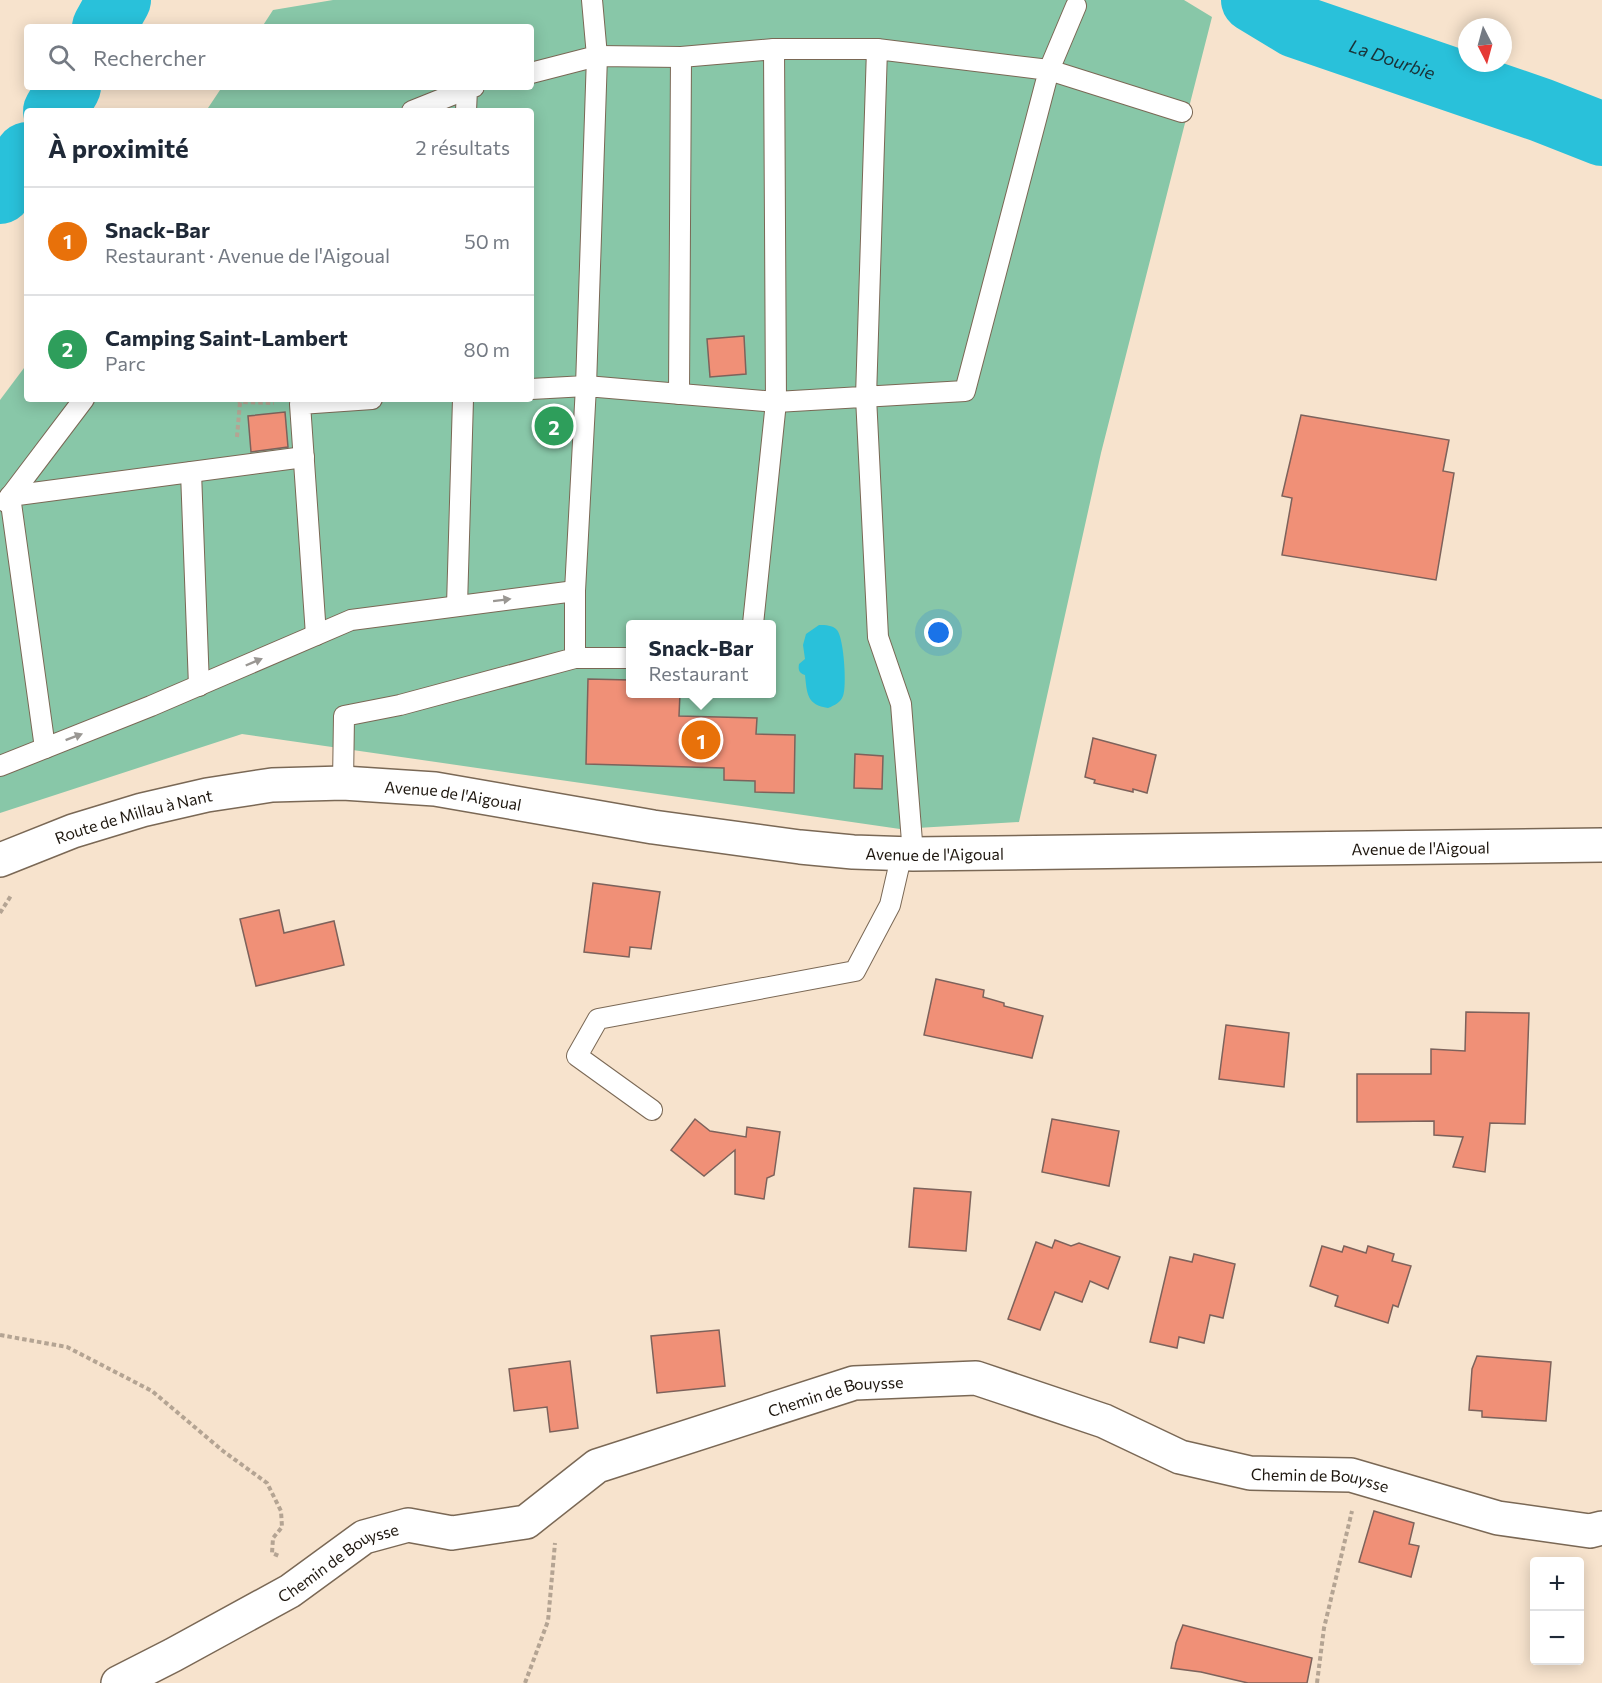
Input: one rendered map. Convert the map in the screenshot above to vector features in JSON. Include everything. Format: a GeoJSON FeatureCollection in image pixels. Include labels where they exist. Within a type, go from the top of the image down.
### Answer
{"type":"FeatureCollection","features":[{"type":"Feature","properties":{"kind":"main road","name":"Avenue de l'Aigoual"},"geometry":{"type":"LineString","coordinates":[[272,785],[343,783],[435,789],[653,827],[853,852],[908,854],[1602,845]]}},
{"type":"Feature","properties":{"kind":"main road","name":"Route de Millau à Nant"},"geometry":{"type":"LineString","coordinates":[[0,860],[73,831],[142,810],[207,795],[272,785]]}},
{"type":"Feature","properties":{"kind":"main road","name":"Chemin de Bouysse"},"geometry":{"type":"LineString","coordinates":[[118,1683],[290,1591],[364,1537],[408,1525],[452,1533],[526,1522],[597,1466],[854,1383],[976,1378],[1104,1420],[1180,1457],[1250,1473],[1351,1475],[1497,1518],[1590,1531],[1602,1528]]}},
{"type":"Feature","properties":{"kind":"lane"},"geometry":{"type":"LineString","coordinates":[[575,658],[574,591],[586,386],[597,56],[592,0]]}},
{"type":"Feature","properties":{"kind":"lane"},"geometry":{"type":"LineString","coordinates":[[534,389],[586,386],[776,402],[965,391],[1049,70],[1076,6]]}},
{"type":"Feature","properties":{"kind":"lane"},"geometry":{"type":"LineString","coordinates":[[534,72],[597,56],[681,57],[774,49],[878,49],[1049,70],[1182,112]]}},
{"type":"Feature","properties":{"kind":"lane"},"geometry":{"type":"LineString","coordinates":[[753,620],[776,402],[774,49]]}},
{"type":"Feature","properties":{"kind":"lane"},"geometry":{"type":"LineString","coordinates":[[652,1110],[577,1056],[598,1019],[855,971],[890,905],[908,854],[901,704],[878,637],[866,397],[878,49]]}},
{"type":"Feature","properties":{"kind":"lane"},"geometry":{"type":"LineString","coordinates":[[679,394],[681,57]]}},
{"type":"Feature","properties":{"kind":"lane"},"geometry":{"type":"LineString","coordinates":[[420,108],[465,90]]}},
{"type":"Feature","properties":{"kind":"lane"},"geometry":{"type":"LineString","coordinates":[[467,108],[470,90]]}},
{"type":"Feature","properties":{"kind":"lane"},"geometry":{"type":"LineString","coordinates":[[45,748],[5,503],[82,402]]}},
{"type":"Feature","properties":{"kind":"lane"},"geometry":{"type":"LineString","coordinates":[[301,402],[316,635]]}},
{"type":"Feature","properties":{"kind":"lane"},"geometry":{"type":"LineString","coordinates":[[457,606],[463,402]]}},
{"type":"Feature","properties":{"kind":"lane"},"geometry":{"type":"LineString","coordinates":[[5,503],[191,472],[304,457]]}},
{"type":"Feature","properties":{"kind":"lane"},"geometry":{"type":"LineString","coordinates":[[191,472],[200,686]]}},
{"type":"Feature","properties":{"kind":"lane"},"geometry":{"type":"LineString","coordinates":[[0,766],[200,686],[351,620],[574,591]]}},
{"type":"Feature","properties":{"kind":"lane"},"geometry":{"type":"LineString","coordinates":[[343,783],[344,716],[400,705],[575,658],[626,658]]}},
{"type":"Feature","properties":{"kind":"path"},"geometry":{"type":"LineString","coordinates":[[235,466],[239,402]]}},
{"type":"Feature","properties":{"kind":"path"},"geometry":{"type":"LineString","coordinates":[[0,1335],[67,1347],[152,1391],[223,1451],[267,1483],[281,1511],[282,1527],[273,1538],[272,1553],[315,1573]]}},
{"type":"Feature","properties":{"kind":"path"},"geometry":{"type":"LineString","coordinates":[[1317,1683],[1324,1628],[1360,1478]]}},
{"type":"Feature","properties":{"kind":"path"},"geometry":{"type":"LineString","coordinates":[[525,1683],[548,1621],[557,1497]]}},
{"type":"Feature","properties":{"kind":"green space"},"geometry":{"type":"Polygon","coordinates":[[[333,0],[1184,0],[1212,17],[1101,453],[1019,822],[900,829],[242,734],[0,813],[0,400],[24,368],[24,402],[534,402],[534,108],[208,108],[220,90],[534,90],[534,24],[264,24],[273,10],[333,0]]]}},
{"type":"Feature","properties":{"kind":"water"},"geometry":{"type":"Polygon","coordinates":[[[819,625],[831,626],[837,630],[843,652],[845,683],[843,696],[839,702],[828,708],[816,704],[809,698],[805,675],[800,672],[799,668],[799,664],[805,659],[803,645],[806,634],[819,625]]]}},
{"type":"Feature","properties":{"kind":"building"},"geometry":{"type":"Polygon","coordinates":[[[744,336],[746,374],[710,377],[707,339],[744,336]]]}},
{"type":"Feature","properties":{"kind":"building"},"geometry":{"type":"Polygon","coordinates":[[[285,412],[288,447],[251,452],[248,416],[285,412]]]}},
{"type":"Feature","properties":{"kind":"building"},"geometry":{"type":"Polygon","coordinates":[[[1301,415],[1449,440],[1443,471],[1454,473],[1436,580],[1282,555],[1292,498],[1282,496],[1301,415]]]}},
{"type":"Feature","properties":{"kind":"building"},"geometry":{"type":"Polygon","coordinates":[[[588,679],[626,680],[626,698],[680,698],[679,716],[757,718],[756,734],[795,735],[794,793],[755,792],[755,781],[724,780],[724,768],[586,764],[588,679]]]}},
{"type":"Feature","properties":{"kind":"building"},"geometry":{"type":"Polygon","coordinates":[[[1093,738],[1156,755],[1147,793],[1094,783],[1095,780],[1085,777],[1093,738]]]}},
{"type":"Feature","properties":{"kind":"building"},"geometry":{"type":"Polygon","coordinates":[[[855,754],[883,756],[882,789],[854,788],[855,754]]]}},
{"type":"Feature","properties":{"kind":"building"},"geometry":{"type":"Polygon","coordinates":[[[593,883],[660,892],[651,949],[630,947],[629,957],[584,952],[593,883]]]}},
{"type":"Feature","properties":{"kind":"building"},"geometry":{"type":"Polygon","coordinates":[[[279,910],[284,933],[334,921],[344,965],[256,986],[240,919],[279,910]]]}},
{"type":"Feature","properties":{"kind":"building"},"geometry":{"type":"Polygon","coordinates":[[[936,979],[984,990],[983,997],[1004,1003],[1004,1006],[1043,1016],[1032,1058],[924,1035],[936,979]]]}},
{"type":"Feature","properties":{"kind":"building"},"geometry":{"type":"Polygon","coordinates":[[[1466,1012],[1529,1013],[1525,1124],[1490,1123],[1485,1172],[1453,1167],[1463,1137],[1434,1135],[1434,1121],[1357,1122],[1357,1074],[1431,1074],[1431,1049],[1465,1051],[1466,1012]]]}},
{"type":"Feature","properties":{"kind":"building"},"geometry":{"type":"Polygon","coordinates":[[[1226,1025],[1289,1033],[1284,1087],[1219,1079],[1226,1025]]]}},
{"type":"Feature","properties":{"kind":"building"},"geometry":{"type":"Polygon","coordinates":[[[695,1119],[710,1131],[746,1137],[747,1127],[780,1132],[774,1175],[767,1178],[764,1199],[735,1194],[735,1150],[704,1176],[671,1150],[695,1119]]]}},
{"type":"Feature","properties":{"kind":"building"},"geometry":{"type":"Polygon","coordinates":[[[1052,1119],[1119,1131],[1109,1186],[1042,1172],[1052,1119]]]}},
{"type":"Feature","properties":{"kind":"building"},"geometry":{"type":"Polygon","coordinates":[[[914,1188],[971,1192],[966,1251],[909,1247],[914,1188]]]}},
{"type":"Feature","properties":{"kind":"building"},"geometry":{"type":"Polygon","coordinates":[[[1055,1240],[1071,1246],[1079,1243],[1120,1257],[1108,1289],[1090,1281],[1082,1302],[1055,1292],[1040,1330],[1008,1319],[1036,1242],[1052,1248],[1055,1240]]]}},
{"type":"Feature","properties":{"kind":"building"},"geometry":{"type":"Polygon","coordinates":[[[1322,1246],[1342,1252],[1344,1246],[1366,1253],[1368,1246],[1394,1254],[1392,1261],[1411,1266],[1398,1307],[1393,1305],[1388,1323],[1335,1306],[1338,1296],[1310,1286],[1322,1246]]]}},
{"type":"Feature","properties":{"kind":"building"},"geometry":{"type":"Polygon","coordinates":[[[1194,1254],[1235,1264],[1223,1318],[1210,1315],[1204,1343],[1179,1337],[1177,1348],[1150,1342],[1170,1257],[1192,1262],[1194,1254]]]}},
{"type":"Feature","properties":{"kind":"building"},"geometry":{"type":"Polygon","coordinates":[[[719,1330],[725,1386],[657,1393],[651,1336],[719,1330]]]}},
{"type":"Feature","properties":{"kind":"building"},"geometry":{"type":"Polygon","coordinates":[[[1477,1356],[1551,1362],[1546,1421],[1482,1417],[1482,1411],[1469,1410],[1472,1369],[1477,1356]]]}},
{"type":"Feature","properties":{"kind":"building"},"geometry":{"type":"Polygon","coordinates":[[[570,1361],[578,1428],[550,1432],[547,1407],[514,1411],[509,1369],[570,1361]]]}},
{"type":"Feature","properties":{"kind":"building"},"geometry":{"type":"Polygon","coordinates":[[[1374,1511],[1414,1523],[1409,1544],[1419,1546],[1411,1577],[1359,1562],[1374,1511]]]}},
{"type":"Feature","properties":{"kind":"building"},"geometry":{"type":"Polygon","coordinates":[[[1183,1625],[1312,1658],[1307,1683],[1248,1683],[1201,1672],[1171,1668],[1176,1643],[1183,1625]]]}},
{"type":"Feature","properties":{"kind":"waterway","name":"La Dourbie"},"geometry":{"type":"LineString","coordinates":[[106,24],[119,0]]}},
{"type":"Feature","properties":{"kind":"waterway","name":"La Dourbie"},"geometry":{"type":"LineString","coordinates":[[1253,0],[1296,26],[1541,110],[1602,134]]}},
{"type":"Feature","properties":{"kind":"waterway","name":"La Dourbie"},"geometry":{"type":"LineString","coordinates":[[57,108],[67,90]]}},
{"type":"Feature","properties":{"kind":"waterway","name":"La Dourbie"},"geometry":{"type":"LineString","coordinates":[[0,192],[24,158]]}},
{"type":"Feature","properties":{"kind":"place","name":"Camping Saint-Lambert"},"geometry":{"type":"Point","coordinates":[554,426]}},
{"type":"Feature","properties":{"kind":"place","name":"Snack-Bar"},"geometry":{"type":"Point","coordinates":[701,740]}}]}
